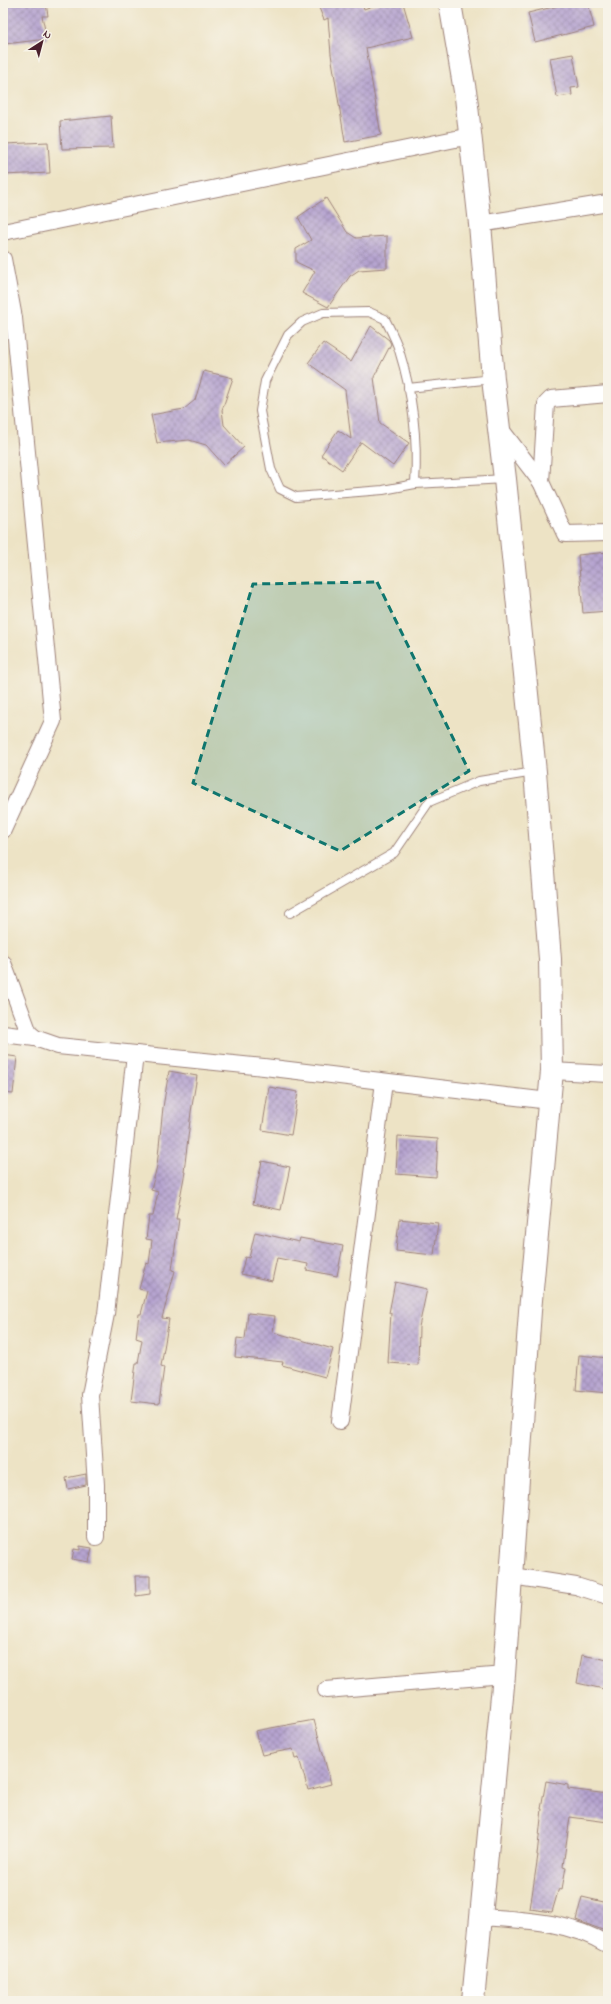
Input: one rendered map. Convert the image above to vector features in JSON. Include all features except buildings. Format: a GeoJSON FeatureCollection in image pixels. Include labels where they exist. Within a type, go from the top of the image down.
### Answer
{"type":"FeatureCollection","features":[{"type":"Feature","properties":{"kind":"main road"},"geometry":{"type":"LineString","coordinates":[[450,3],[466,98],[480,224],[493,379],[535,772],[550,959],[552,1071],[530,1311],[504,1675],[473,2001]]}},
{"type":"Feature","properties":{"kind":"street"},"geometry":{"type":"LineString","coordinates":[[3,232],[470,136]]}},
{"type":"Feature","properties":{"kind":"street"},"geometry":{"type":"LineString","coordinates":[[480,224],[608,203]]}},
{"type":"Feature","properties":{"kind":"street"},"geometry":{"type":"LineString","coordinates":[[3,259],[14,318],[53,721],[3,830]]}},
{"type":"Feature","properties":{"kind":"street"},"geometry":{"type":"LineString","coordinates":[[541,482],[546,404],[551,399],[608,394]]}},
{"type":"Feature","properties":{"kind":"street"},"geometry":{"type":"LineString","coordinates":[[499,427],[541,482],[565,534],[608,533]]}},
{"type":"Feature","properties":{"kind":"street"},"geometry":{"type":"LineString","coordinates":[[3,963],[29,1033],[35,1038]]}},
{"type":"Feature","properties":{"kind":"street"},"geometry":{"type":"LineString","coordinates":[[3,1034],[35,1038],[58,1046],[264,1066],[384,1082],[549,1101]]}},
{"type":"Feature","properties":{"kind":"street"},"geometry":{"type":"LineString","coordinates":[[96,1537],[96,1485],[90,1395],[106,1314],[135,1054]]}},
{"type":"Feature","properties":{"kind":"street"},"geometry":{"type":"LineString","coordinates":[[552,1071],[608,1074]]}},
{"type":"Feature","properties":{"kind":"street"},"geometry":{"type":"LineString","coordinates":[[340,1421],[384,1082]]}},
{"type":"Feature","properties":{"kind":"street"},"geometry":{"type":"LineString","coordinates":[[512,1576],[576,1586],[608,1596]]}},
{"type":"Feature","properties":{"kind":"street"},"geometry":{"type":"LineString","coordinates":[[326,1690],[504,1675]]}},
{"type":"Feature","properties":{"kind":"street"},"geometry":{"type":"LineString","coordinates":[[481,1917],[540,1921],[584,1933],[608,1945]]}},
{"type":"Feature","properties":{"kind":"lane"},"geometry":{"type":"LineString","coordinates":[[415,484],[417,459],[408,388],[399,350],[385,319],[369,312],[323,313],[302,322],[288,335],[265,381],[260,411],[271,469],[280,489],[296,497],[383,490],[415,484],[505,480]]}},
{"type":"Feature","properties":{"kind":"lane"},"geometry":{"type":"LineString","coordinates":[[408,388],[493,379]]}},
{"type":"Feature","properties":{"kind":"lane"},"geometry":{"type":"LineString","coordinates":[[290,913],[394,853],[429,802],[479,781],[535,772]]}},
{"type":"Feature","properties":{"kind":"highlighted area"},"geometry":{"type":"Polygon","coordinates":[[[377,582],[469,771],[340,851],[193,783],[253,584],[377,582]]]}}]}
